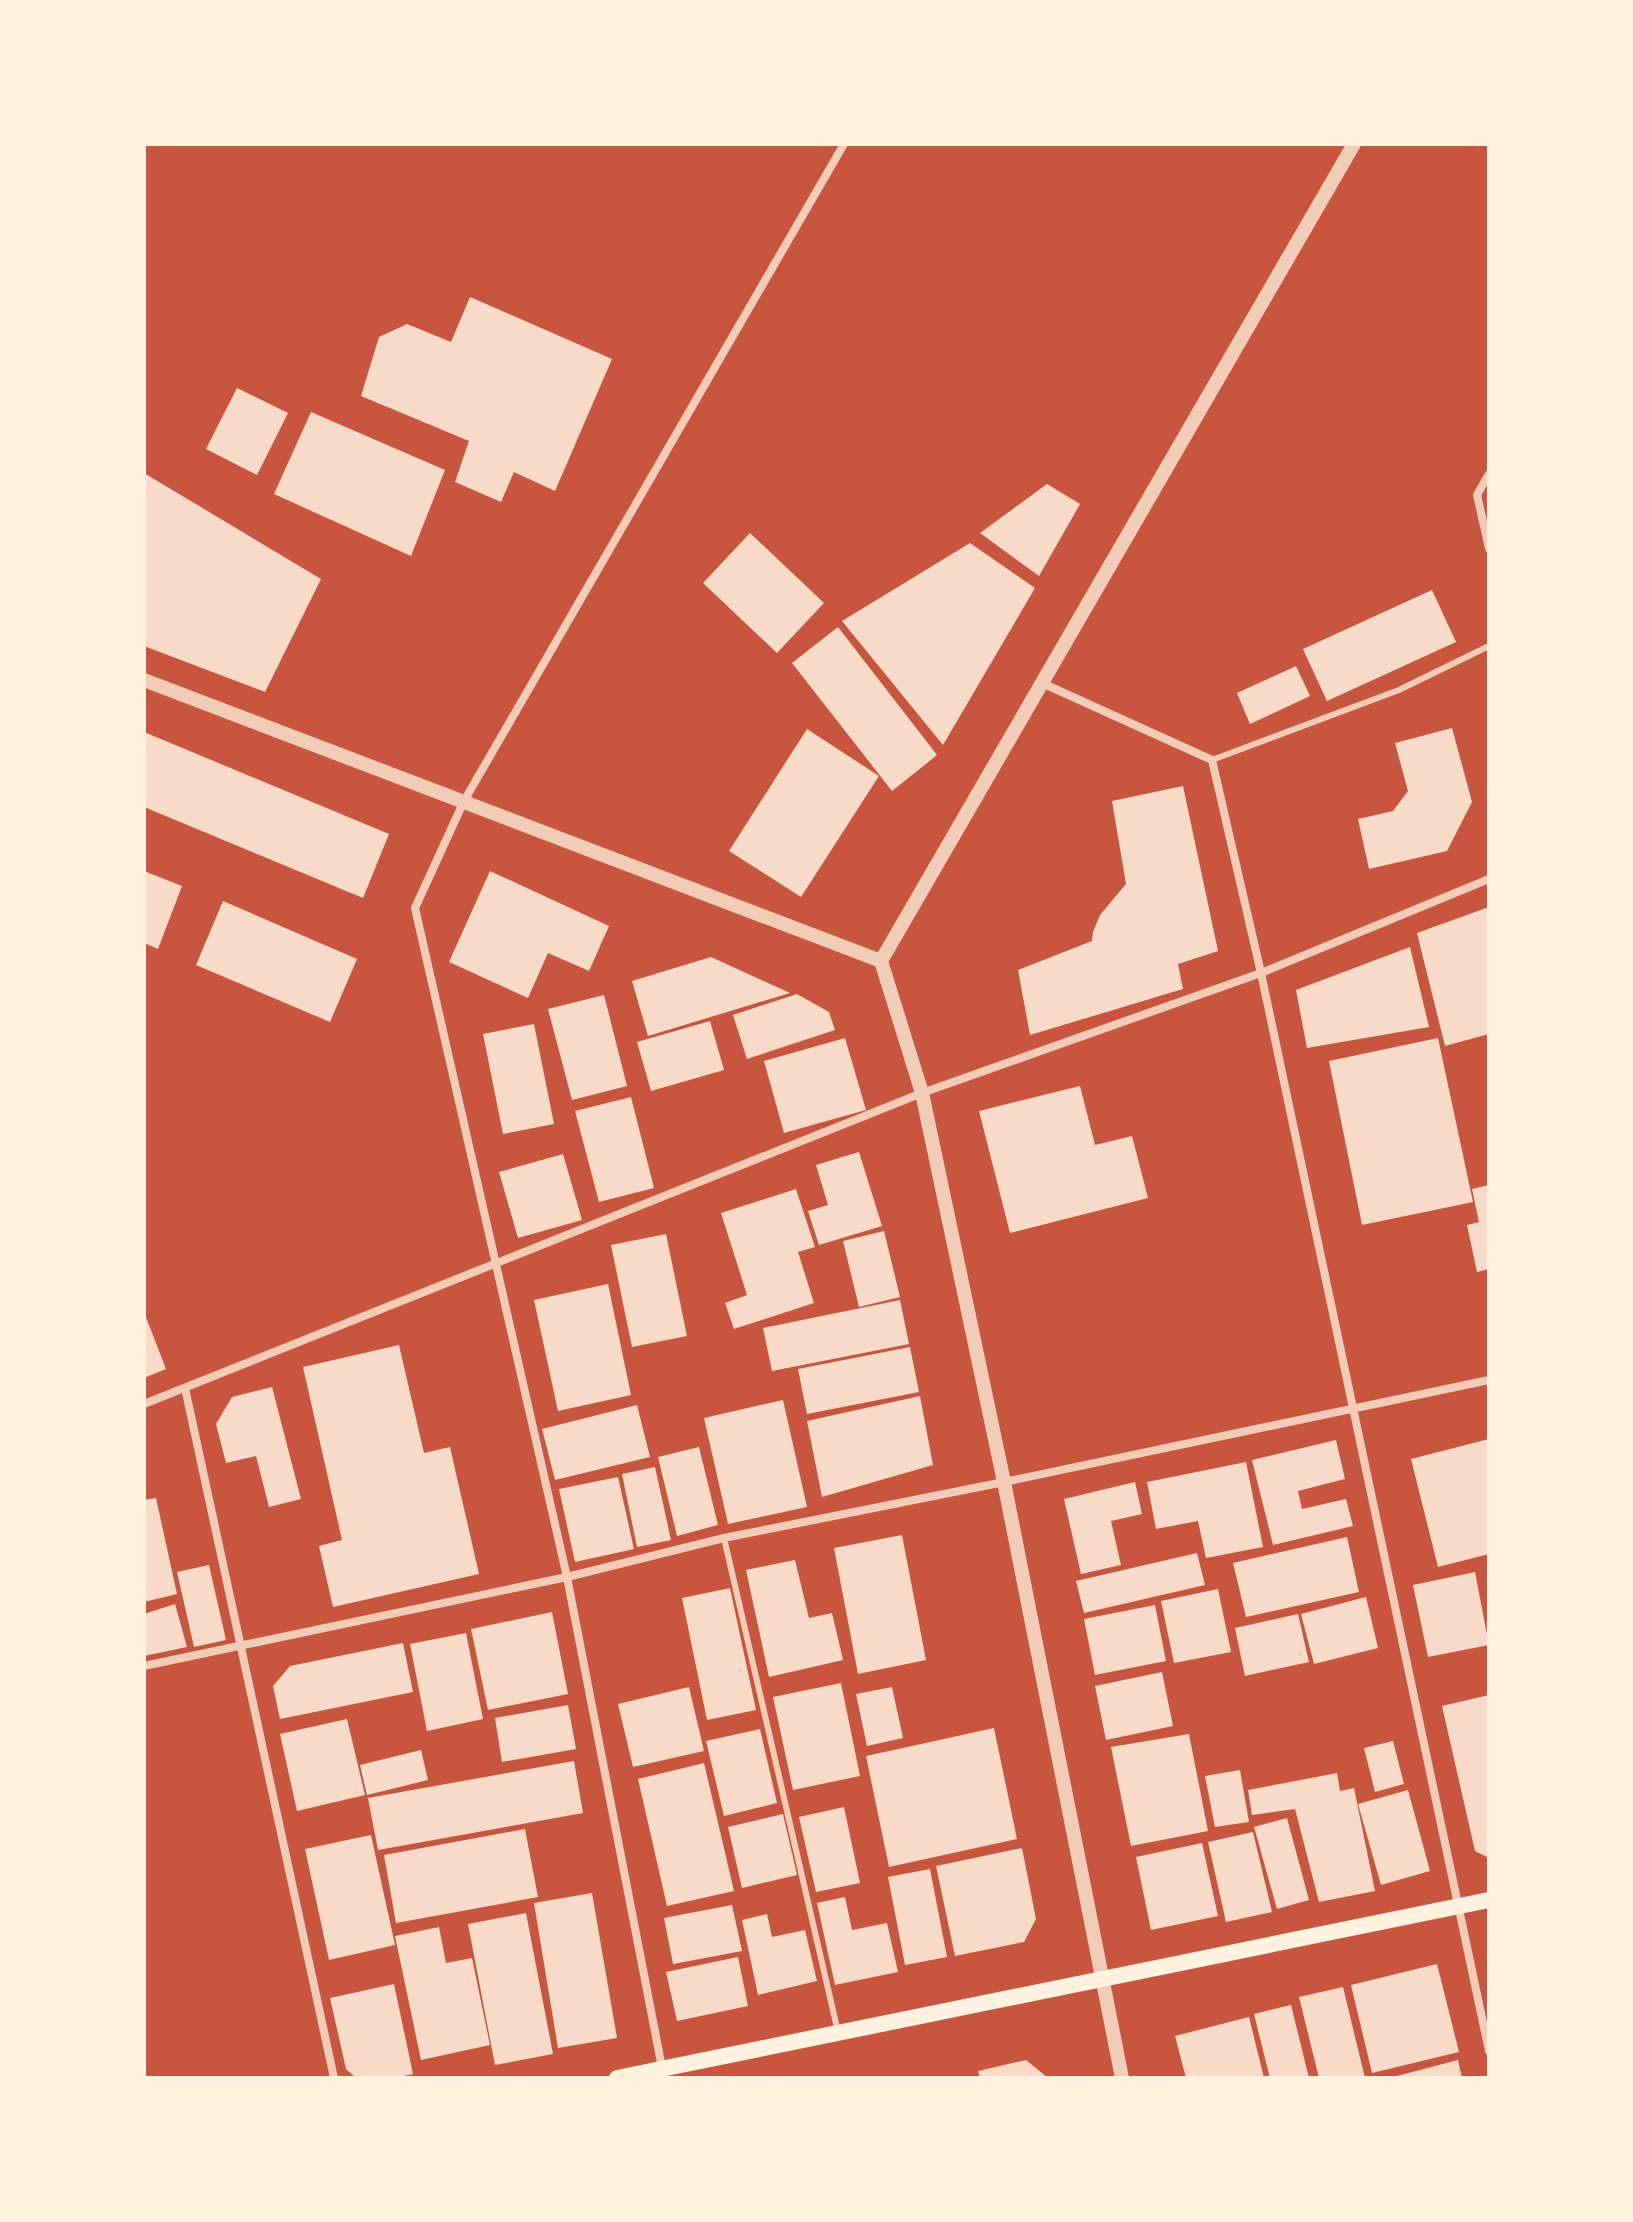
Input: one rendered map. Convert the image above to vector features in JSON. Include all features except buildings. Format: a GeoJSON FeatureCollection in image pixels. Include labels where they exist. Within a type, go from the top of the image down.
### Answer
{"type":"FeatureCollection","features":[{"type":"Feature","properties":{"kind":"main road"},"geometry":{"type":"LineString","coordinates":[[617,2078],[663,2073],[838,2032],[1489,1900]]}},
{"type":"Feature","properties":{"kind":"street"},"geometry":{"type":"LineString","coordinates":[[663,2073],[567,1577],[415,908],[464,801],[844,144]]}},
{"type":"Feature","properties":{"kind":"street"},"geometry":{"type":"LineString","coordinates":[[1122,2078],[1004,1482],[922,1093],[881,961],[1354,144]]}},
{"type":"Feature","properties":{"kind":"street"},"geometry":{"type":"LineString","coordinates":[[1489,474],[1477,495],[1489,548]]}},
{"type":"Feature","properties":{"kind":"street"},"geometry":{"type":"LineString","coordinates":[[144,680],[881,961]]}},
{"type":"Feature","properties":{"kind":"street"},"geometry":{"type":"LineString","coordinates":[[1042,683],[1212,760],[1261,973],[1489,2051]]}},
{"type":"Feature","properties":{"kind":"street"},"geometry":{"type":"LineString","coordinates":[[144,1404],[922,1093],[1261,973],[1489,879]]}},
{"type":"Feature","properties":{"kind":"street"},"geometry":{"type":"LineString","coordinates":[[144,1666],[567,1577],[724,1538],[1489,1380]]}},
{"type":"Feature","properties":{"kind":"street"},"geometry":{"type":"LineString","coordinates":[[185,1388],[334,2078]]}},
{"type":"Feature","properties":{"kind":"lane"},"geometry":{"type":"LineString","coordinates":[[1212,760],[1399,690],[1489,646]]}},
{"type":"Feature","properties":{"kind":"lane"},"geometry":{"type":"LineString","coordinates":[[724,1538],[838,2032]]}}]}
